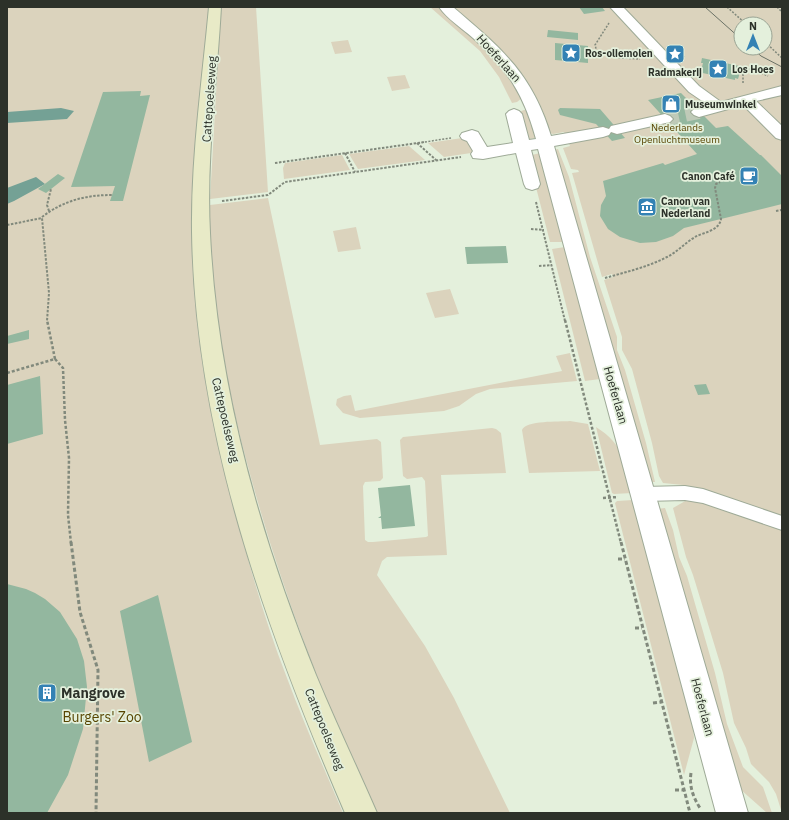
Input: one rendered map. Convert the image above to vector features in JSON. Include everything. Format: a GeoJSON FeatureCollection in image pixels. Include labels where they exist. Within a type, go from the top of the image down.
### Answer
{"type":"FeatureCollection","features":[{"type":"Feature","properties":{"kind":"street","name":"Cattepoelseweg"},"geometry":{"type":"LineString","coordinates":[[215,7],[205,141],[201,233],[205,290],[213,361],[228,435],[247,510],[271,586],[302,673],[360,813]]}},
{"type":"Feature","properties":{"kind":"street","name":"Hoeferlaan"},"geometry":{"type":"LineString","coordinates":[[445,7],[484,40],[520,80],[532,102],[545,143],[644,494],[732,813]]}},
{"type":"Feature","properties":{"kind":"street"},"geometry":{"type":"LineString","coordinates":[[619,11],[694,89],[718,107]]}},
{"type":"Feature","properties":{"kind":"street"},"geometry":{"type":"LineString","coordinates":[[699,112],[782,90]]}},
{"type":"Feature","properties":{"kind":"street"},"geometry":{"type":"LineString","coordinates":[[745,99],[782,135]]}},
{"type":"Feature","properties":{"kind":"street"},"geometry":{"type":"LineString","coordinates":[[514,114],[532,184]]}},
{"type":"Feature","properties":{"kind":"street"},"geometry":{"type":"LineString","coordinates":[[468,136],[472,135],[481,154],[522,148],[665,119]]}},
{"type":"Feature","properties":{"kind":"lane"},"geometry":{"type":"LineString","coordinates":[[644,494],[685,493],[703,496],[782,523]]}},
{"type":"Feature","properties":{"kind":"path"},"geometry":{"type":"LineString","coordinates":[[727,7],[737,16]]}},
{"type":"Feature","properties":{"kind":"path"},"geometry":{"type":"LineString","coordinates":[[777,7],[782,12]]}},
{"type":"Feature","properties":{"kind":"path"},"geometry":{"type":"LineString","coordinates":[[597,52],[595,45],[605,28],[619,11]]}},
{"type":"Feature","properties":{"kind":"path"},"geometry":{"type":"LineString","coordinates":[[773,50],[782,58]]}},
{"type":"Feature","properties":{"kind":"path"},"geometry":{"type":"LineString","coordinates":[[588,54],[597,52],[620,58],[666,60]]}},
{"type":"Feature","properties":{"kind":"path"},"geometry":{"type":"LineString","coordinates":[[275,163],[468,136]]}},
{"type":"Feature","properties":{"kind":"path"},"geometry":{"type":"LineString","coordinates":[[417,143],[436,160]]}},
{"type":"Feature","properties":{"kind":"path"},"geometry":{"type":"LineString","coordinates":[[345,153],[355,172]]}},
{"type":"Feature","properties":{"kind":"path"},"geometry":{"type":"LineString","coordinates":[[228,200],[268,195],[285,182],[481,154]]}},
{"type":"Feature","properties":{"kind":"path"},"geometry":{"type":"LineString","coordinates":[[601,280],[646,266],[668,257],[690,239],[717,227],[720,222],[719,200],[715,187],[716,184],[720,182]]}},
{"type":"Feature","properties":{"kind":"path"},"geometry":{"type":"LineString","coordinates":[[532,184],[642,628],[690,813]]}},
{"type":"Feature","properties":{"kind":"path"},"geometry":{"type":"LineString","coordinates":[[49,211],[47,205],[50,189]]}},
{"type":"Feature","properties":{"kind":"path"},"geometry":{"type":"LineString","coordinates":[[7,225],[42,218],[49,211],[62,203],[95,195],[112,195]]}},
{"type":"Feature","properties":{"kind":"path"},"geometry":{"type":"LineString","coordinates":[[776,211],[782,210]]}},
{"type":"Feature","properties":{"kind":"path"},"geometry":{"type":"LineString","coordinates":[[42,218],[49,293],[47,324],[55,359],[63,368],[65,420],[69,458],[68,515],[80,612],[98,670],[96,813]]}},
{"type":"Feature","properties":{"kind":"path"},"geometry":{"type":"LineString","coordinates":[[531,228],[544,230]]}},
{"type":"Feature","properties":{"kind":"path"},"geometry":{"type":"LineString","coordinates":[[539,266],[552,265]]}},
{"type":"Feature","properties":{"kind":"path"},"geometry":{"type":"LineString","coordinates":[[7,373],[55,359]]}},
{"type":"Feature","properties":{"kind":"path"},"geometry":{"type":"LineString","coordinates":[[603,498],[610,497]]}},
{"type":"Feature","properties":{"kind":"path"},"geometry":{"type":"LineString","coordinates":[[618,559],[625,559]]}},
{"type":"Feature","properties":{"kind":"path"},"geometry":{"type":"LineString","coordinates":[[635,628],[642,628]]}},
{"type":"Feature","properties":{"kind":"path"},"geometry":{"type":"LineString","coordinates":[[654,703],[661,702]]}},
{"type":"Feature","properties":{"kind":"path"},"geometry":{"type":"LineString","coordinates":[[675,790],[683,790]]}},
{"type":"Feature","properties":{"kind":"green space","name":"Burgers' Zoo"},"geometry":{"type":"Polygon","coordinates":[[[7,7],[209,7],[197,148],[194,219],[195,290],[202,359],[214,426],[231,497],[260,601],[307,729],[343,813],[7,813],[7,7]]]}},
{"type":"Feature","properties":{"kind":"green space"},"geometry":{"type":"Polygon","coordinates":[[[221,7],[256,7],[268,192],[210,199],[221,7]]]}},
{"type":"Feature","properties":{"kind":"green space"},"geometry":{"type":"Polygon","coordinates":[[[430,7],[440,7],[500,62],[522,98],[517,102],[512,103],[499,77],[480,51],[430,7]]]}},
{"type":"Feature","properties":{"kind":"green space","name":"Nederlands Openluchtmuseum"},"geometry":{"type":"Polygon","coordinates":[[[450,7],[782,7],[782,813],[776,794],[769,782],[751,764],[746,748],[734,723],[723,673],[686,557],[673,508],[687,500],[683,485],[663,483],[659,476],[652,443],[632,369],[622,350],[622,337],[604,280],[613,277],[612,274],[602,277],[572,173],[579,172],[578,170],[571,169],[563,148],[570,146],[564,132],[553,134],[548,132],[544,117],[450,7]]]}},
{"type":"Feature","properties":{"kind":"green space"},"geometry":{"type":"Polygon","coordinates":[[[348,40],[352,52],[335,54],[331,42],[348,40]]]}},
{"type":"Feature","properties":{"kind":"green space"},"geometry":{"type":"Polygon","coordinates":[[[405,75],[410,88],[392,91],[387,77],[405,75]]]}},
{"type":"Feature","properties":{"kind":"green space"},"geometry":{"type":"Polygon","coordinates":[[[527,110],[536,138],[524,140],[516,113],[527,110]]]}},
{"type":"Feature","properties":{"kind":"green space"},"geometry":{"type":"Polygon","coordinates":[[[469,137],[478,152],[444,157],[428,143],[469,137]]]}},
{"type":"Feature","properties":{"kind":"green space"},"geometry":{"type":"Polygon","coordinates":[[[409,146],[425,160],[358,169],[349,154],[409,146]]]}},
{"type":"Feature","properties":{"kind":"green space"},"geometry":{"type":"Polygon","coordinates":[[[558,149],[569,177],[590,257],[617,337],[617,350],[625,370],[646,443],[655,482],[649,482],[554,150],[558,149]]]}},
{"type":"Feature","properties":{"kind":"green space"},"geometry":{"type":"Polygon","coordinates":[[[540,153],[564,242],[550,242],[528,156],[540,153]]]}},
{"type":"Feature","properties":{"kind":"green space"},"geometry":{"type":"Polygon","coordinates":[[[342,155],[350,170],[284,179],[283,168],[285,163],[342,155]]]}},
{"type":"Feature","properties":{"kind":"green space"},"geometry":{"type":"Polygon","coordinates":[[[268,198],[320,445],[377,439],[381,442],[383,478],[380,481],[365,482],[363,486],[365,540],[368,542],[373,542],[428,536],[425,481],[422,477],[407,479],[403,476],[400,440],[403,437],[492,428],[501,433],[506,473],[441,475],[447,555],[387,557],[382,561],[377,575],[425,646],[454,698],[510,813],[376,813],[320,685],[273,553],[247,463],[225,368],[215,303],[210,238],[210,205],[268,198]]]}},
{"type":"Feature","properties":{"kind":"green space"},"geometry":{"type":"Polygon","coordinates":[[[356,227],[361,249],[338,252],[333,231],[356,227]]]}},
{"type":"Feature","properties":{"kind":"green space"},"geometry":{"type":"Polygon","coordinates":[[[565,247],[600,379],[585,381],[552,249],[565,247]]]}},
{"type":"Feature","properties":{"kind":"green space"},"geometry":{"type":"Polygon","coordinates":[[[450,289],[459,314],[435,318],[426,293],[450,289]]]}},
{"type":"Feature","properties":{"kind":"green space"},"geometry":{"type":"Polygon","coordinates":[[[570,353],[577,381],[490,389],[476,394],[459,406],[444,411],[360,418],[343,413],[336,405],[337,399],[351,395],[355,411],[562,371],[556,356],[570,353]]]}},
{"type":"Feature","properties":{"kind":"green space"},"geometry":{"type":"Polygon","coordinates":[[[570,421],[588,424],[600,471],[529,473],[522,430],[525,427],[536,423],[570,421]]]}},
{"type":"Feature","properties":{"kind":"green space"},"geometry":{"type":"Polygon","coordinates":[[[596,427],[606,434],[618,448],[625,464],[632,493],[612,493],[596,427]]]}},
{"type":"Feature","properties":{"kind":"green space"},"geometry":{"type":"Polygon","coordinates":[[[633,500],[693,727],[694,738],[684,775],[615,503],[617,501],[633,500]]]}},
{"type":"Feature","properties":{"kind":"green space"},"geometry":{"type":"Polygon","coordinates":[[[665,508],[673,530],[679,557],[687,576],[715,673],[727,724],[743,767],[763,787],[772,813],[767,813],[740,789],[657,509],[665,508]]]}},
{"type":"Feature","properties":{"kind":"water"},"geometry":{"type":"Polygon","coordinates":[[[61,108],[74,111],[67,119],[7,123],[7,112],[61,108]]]}},
{"type":"Feature","properties":{"kind":"water"},"geometry":{"type":"Polygon","coordinates":[[[36,177],[45,184],[7,204],[7,188],[36,177]]]}},
{"type":"Feature","properties":{"kind":"building"},"geometry":{"type":"Polygon","coordinates":[[[579,7],[602,7],[605,11],[584,14],[579,7]]]}},
{"type":"Feature","properties":{"kind":"building"},"geometry":{"type":"Polygon","coordinates":[[[548,30],[578,33],[578,40],[547,37],[548,30]]]}},
{"type":"Feature","properties":{"kind":"building"},"geometry":{"type":"Polygon","coordinates":[[[555,43],[588,46],[588,63],[555,60],[555,43]]]}},
{"type":"Feature","properties":{"kind":"building"},"geometry":{"type":"Polygon","coordinates":[[[679,50],[685,57],[670,59],[664,52],[679,50]]]}},
{"type":"Feature","properties":{"kind":"building"},"geometry":{"type":"Polygon","coordinates":[[[702,58],[739,66],[738,68],[741,69],[738,79],[735,78],[735,80],[698,72],[699,67],[702,67],[702,58]]]}},
{"type":"Feature","properties":{"kind":"building"},"geometry":{"type":"Polygon","coordinates":[[[141,91],[140,96],[150,95],[123,201],[110,201],[115,186],[71,187],[103,92],[141,91]]]}},
{"type":"Feature","properties":{"kind":"building"},"geometry":{"type":"Polygon","coordinates":[[[681,93],[716,128],[728,126],[782,176],[782,204],[684,228],[673,236],[656,242],[640,243],[620,237],[608,229],[600,216],[601,205],[606,196],[603,181],[663,163],[665,165],[697,154],[648,100],[681,93]]]}},
{"type":"Feature","properties":{"kind":"building"},"geometry":{"type":"Polygon","coordinates":[[[560,108],[600,109],[625,138],[612,141],[596,124],[560,115],[558,110],[560,108]]]}},
{"type":"Feature","properties":{"kind":"building"},"geometry":{"type":"Polygon","coordinates":[[[58,174],[65,178],[46,193],[38,189],[58,174]]]}},
{"type":"Feature","properties":{"kind":"building"},"geometry":{"type":"Polygon","coordinates":[[[506,246],[508,263],[467,264],[465,247],[506,246]]]}},
{"type":"Feature","properties":{"kind":"building"},"geometry":{"type":"Polygon","coordinates":[[[29,330],[29,339],[7,344],[7,336],[29,330]]]}},
{"type":"Feature","properties":{"kind":"building"},"geometry":{"type":"Polygon","coordinates":[[[40,376],[43,434],[7,444],[7,385],[40,376]]]}},
{"type":"Feature","properties":{"kind":"building"},"geometry":{"type":"Polygon","coordinates":[[[706,384],[710,394],[698,395],[694,385],[706,384]]]}},
{"type":"Feature","properties":{"kind":"building"},"geometry":{"type":"Polygon","coordinates":[[[410,485],[415,526],[382,529],[381,518],[378,518],[381,516],[378,488],[410,485]]]}},
{"type":"Feature","properties":{"kind":"building","name":"Mangrove"},"geometry":{"type":"Polygon","coordinates":[[[7,584],[35,593],[45,599],[60,612],[77,639],[84,661],[87,687],[83,729],[68,775],[47,813],[7,813],[7,584]]]}},
{"type":"Feature","properties":{"kind":"building"},"geometry":{"type":"Polygon","coordinates":[[[158,595],[192,742],[149,762],[120,611],[158,595]]]}},
{"type":"Feature","properties":{"kind":"tunnel"},"geometry":{"type":"LineString","coordinates":[[665,119],[699,112]]}},
{"type":"Feature","properties":{"kind":"tram line"},"geometry":{"type":"LineString","coordinates":[[705,7],[733,32]]}},
{"type":"Feature","properties":{"kind":"tram line"},"geometry":{"type":"LineString","coordinates":[[761,56],[782,67]]}},
{"type":"Feature","properties":{"kind":"place","name":"Ros-oliemolen"},"geometry":{"type":"Point","coordinates":[571,53]}},
{"type":"Feature","properties":{"kind":"place","name":"Radmakerij"},"geometry":{"type":"Point","coordinates":[675,54]}},
{"type":"Feature","properties":{"kind":"place","name":"Los Hoes"},"geometry":{"type":"Point","coordinates":[718,69]}},
{"type":"Feature","properties":{"kind":"place","name":"Museumwinkel"},"geometry":{"type":"Point","coordinates":[671,104]}},
{"type":"Feature","properties":{"kind":"place","name":"Canon Café"},"geometry":{"type":"Point","coordinates":[749,176]}},
{"type":"Feature","properties":{"kind":"place","name":"Canon van Nederland"},"geometry":{"type":"Point","coordinates":[647,207]}},
{"type":"Feature","properties":{"kind":"place","name":"Mangrove"},"geometry":{"type":"Point","coordinates":[47,693]}}]}
